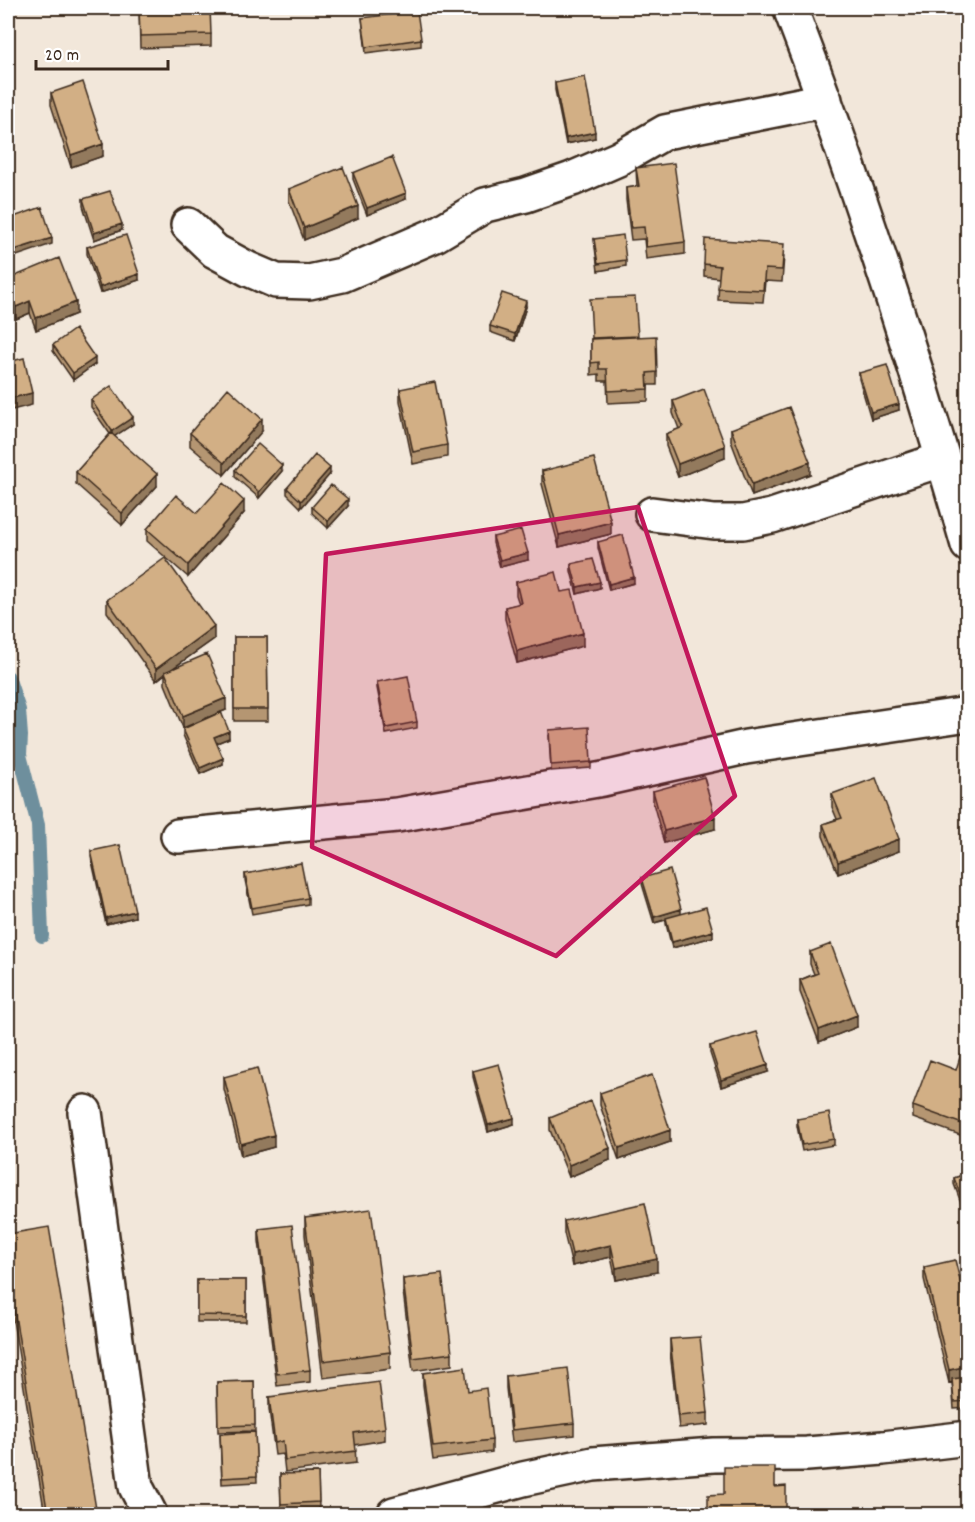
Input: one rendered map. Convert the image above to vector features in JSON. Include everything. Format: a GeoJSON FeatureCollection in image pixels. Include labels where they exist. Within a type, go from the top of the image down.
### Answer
{"type":"FeatureCollection","features":[{"type":"Feature","properties":{"kind":"street"},"geometry":{"type":"LineString","coordinates":[[790,8],[825,100],[917,372],[968,545]]}},
{"type":"Feature","properties":{"kind":"street"},"geometry":{"type":"LineString","coordinates":[[188,225],[215,251],[248,269],[276,281],[309,282],[342,275],[435,235],[484,205],[526,195],[572,179],[618,159],[666,132],[825,100]]}},
{"type":"Feature","properties":{"kind":"street"},"geometry":{"type":"LineString","coordinates":[[652,514],[714,522],[743,522],[772,516],[943,459]]}},
{"type":"Feature","properties":{"kind":"street"},"geometry":{"type":"LineString","coordinates":[[178,836],[398,815],[603,779],[746,747],[968,714]]}},
{"type":"Feature","properties":{"kind":"street"},"geometry":{"type":"LineString","coordinates":[[85,1112],[136,1487],[150,1515]]}},
{"type":"Feature","properties":{"kind":"street"},"geometry":{"type":"LineString","coordinates":[[394,1515],[523,1479],[593,1464],[714,1455],[807,1454],[968,1438]]}},
{"type":"Feature","properties":{"kind":"highlighted area"},"geometry":{"type":"Polygon","coordinates":[[[638,507],[735,796],[556,956],[312,847],[326,554],[638,507]]]}},
{"type":"Feature","properties":{"kind":"building"},"geometry":{"type":"Polygon","coordinates":[[[139,8],[210,8],[211,34],[140,36],[139,8]]]}},
{"type":"Feature","properties":{"kind":"building"},"geometry":{"type":"Polygon","coordinates":[[[417,11],[421,39],[366,47],[362,18],[417,11]]]}},
{"type":"Feature","properties":{"kind":"building"},"geometry":{"type":"Polygon","coordinates":[[[585,77],[595,132],[566,138],[555,83],[585,77]]]}},
{"type":"Feature","properties":{"kind":"building"},"geometry":{"type":"Polygon","coordinates":[[[83,82],[103,144],[71,155],[51,93],[83,82]]]}},
{"type":"Feature","properties":{"kind":"building"},"geometry":{"type":"Polygon","coordinates":[[[392,157],[406,193],[367,208],[353,173],[392,157]]]}},
{"type":"Feature","properties":{"kind":"building"},"geometry":{"type":"Polygon","coordinates":[[[674,163],[685,242],[646,247],[644,227],[631,228],[626,188],[639,186],[636,168],[674,163]]]}},
{"type":"Feature","properties":{"kind":"building"},"geometry":{"type":"Polygon","coordinates":[[[343,167],[358,206],[304,228],[289,189],[343,167]]]}},
{"type":"Feature","properties":{"kind":"building"},"geometry":{"type":"Polygon","coordinates":[[[110,191],[122,224],[94,233],[83,199],[110,191]]]}},
{"type":"Feature","properties":{"kind":"building"},"geometry":{"type":"Polygon","coordinates":[[[42,207],[52,238],[8,252],[8,219],[42,207]]]}},
{"type":"Feature","properties":{"kind":"building"},"geometry":{"type":"Polygon","coordinates":[[[126,235],[139,274],[100,287],[87,247],[126,235]]]}},
{"type":"Feature","properties":{"kind":"building"},"geometry":{"type":"Polygon","coordinates":[[[623,235],[626,260],[598,264],[594,239],[623,235]]]}},
{"type":"Feature","properties":{"kind":"building"},"geometry":{"type":"Polygon","coordinates":[[[705,239],[784,244],[782,270],[765,269],[763,290],[718,288],[720,266],[704,264],[705,239]]]}},
{"type":"Feature","properties":{"kind":"building"},"geometry":{"type":"Polygon","coordinates":[[[59,258],[76,302],[36,318],[30,301],[16,307],[8,287],[8,279],[59,258]]]}},
{"type":"Feature","properties":{"kind":"building"},"geometry":{"type":"Polygon","coordinates":[[[502,293],[526,301],[515,334],[490,326],[502,293]]]}},
{"type":"Feature","properties":{"kind":"building"},"geometry":{"type":"Polygon","coordinates":[[[635,297],[638,336],[592,338],[590,299],[635,297]]]}},
{"type":"Feature","properties":{"kind":"building"},"geometry":{"type":"Polygon","coordinates":[[[75,329],[95,358],[73,373],[53,345],[75,329]]]}},
{"type":"Feature","properties":{"kind":"building"},"geometry":{"type":"Polygon","coordinates":[[[656,336],[657,372],[647,373],[648,389],[608,391],[607,369],[599,369],[599,362],[591,363],[591,339],[656,336]]]}},
{"type":"Feature","properties":{"kind":"building"},"geometry":{"type":"Polygon","coordinates":[[[24,358],[32,393],[8,399],[8,362],[24,358]]]}},
{"type":"Feature","properties":{"kind":"building"},"geometry":{"type":"Polygon","coordinates":[[[887,365],[899,404],[871,412],[859,373],[887,365]]]}},
{"type":"Feature","properties":{"kind":"building"},"geometry":{"type":"Polygon","coordinates":[[[435,382],[447,445],[413,452],[400,389],[435,382]]]}},
{"type":"Feature","properties":{"kind":"building"},"geometry":{"type":"Polygon","coordinates":[[[111,386],[133,417],[112,431],[91,400],[111,386]]]}},
{"type":"Feature","properties":{"kind":"building"},"geometry":{"type":"Polygon","coordinates":[[[228,388],[262,419],[224,463],[190,433],[228,388]]]}},
{"type":"Feature","properties":{"kind":"building"},"geometry":{"type":"Polygon","coordinates":[[[704,389],[725,446],[678,464],[666,434],[683,427],[673,401],[704,389]]]}},
{"type":"Feature","properties":{"kind":"building"},"geometry":{"type":"Polygon","coordinates":[[[789,407],[810,462],[752,484],[731,429],[789,407]]]}},
{"type":"Feature","properties":{"kind":"building"},"geometry":{"type":"Polygon","coordinates":[[[111,433],[157,474],[122,513],[76,472],[111,433]]]}},
{"type":"Feature","properties":{"kind":"building"},"geometry":{"type":"Polygon","coordinates":[[[258,444],[282,465],[259,492],[235,470],[258,444]]]}},
{"type":"Feature","properties":{"kind":"building"},"geometry":{"type":"Polygon","coordinates":[[[315,455],[330,468],[301,501],[287,488],[315,455]]]}},
{"type":"Feature","properties":{"kind":"building"},"geometry":{"type":"Polygon","coordinates":[[[594,458],[611,522],[559,535],[542,471],[594,458]]]}},
{"type":"Feature","properties":{"kind":"building"},"geometry":{"type":"Polygon","coordinates":[[[224,483],[244,501],[188,565],[147,529],[176,495],[197,513],[224,483]]]}},
{"type":"Feature","properties":{"kind":"building"},"geometry":{"type":"Polygon","coordinates":[[[331,485],[348,499],[328,521],[312,507],[331,485]]]}},
{"type":"Feature","properties":{"kind":"building"},"geometry":{"type":"Polygon","coordinates":[[[521,530],[528,553],[500,560],[493,537],[521,530]]]}},
{"type":"Feature","properties":{"kind":"building"},"geometry":{"type":"Polygon","coordinates":[[[623,535],[634,577],[609,584],[598,542],[623,535]]]}},
{"type":"Feature","properties":{"kind":"building"},"geometry":{"type":"Polygon","coordinates":[[[165,558],[214,626],[156,669],[107,600],[165,558]]]}},
{"type":"Feature","properties":{"kind":"building"},"geometry":{"type":"Polygon","coordinates":[[[593,559],[600,582],[577,587],[571,564],[593,559]]]}},
{"type":"Feature","properties":{"kind":"building"},"geometry":{"type":"Polygon","coordinates":[[[556,572],[561,592],[572,590],[583,633],[517,651],[505,607],[521,603],[516,582],[556,572]]]}},
{"type":"Feature","properties":{"kind":"building"},"geometry":{"type":"Polygon","coordinates":[[[234,637],[267,637],[268,709],[234,709],[234,637]]]}},
{"type":"Feature","properties":{"kind":"building"},"geometry":{"type":"Polygon","coordinates":[[[207,654],[226,698],[183,716],[165,672],[207,654]]]}},
{"type":"Feature","properties":{"kind":"building"},"geometry":{"type":"Polygon","coordinates":[[[408,676],[417,722],[386,728],[377,682],[408,676]]]}},
{"type":"Feature","properties":{"kind":"building"},"geometry":{"type":"Polygon","coordinates":[[[221,712],[229,731],[214,737],[223,758],[200,768],[183,729],[221,712]]]}},
{"type":"Feature","properties":{"kind":"building"},"geometry":{"type":"Polygon","coordinates":[[[589,727],[591,762],[551,765],[549,730],[589,727]]]}},
{"type":"Feature","properties":{"kind":"building"},"geometry":{"type":"Polygon","coordinates":[[[704,777],[715,817],[664,831],[653,791],[704,777]]]}},
{"type":"Feature","properties":{"kind":"building"},"geometry":{"type":"Polygon","coordinates":[[[876,778],[899,839],[838,862],[823,824],[842,818],[832,794],[876,778]]]}},
{"type":"Feature","properties":{"kind":"building"},"geometry":{"type":"Polygon","coordinates":[[[120,845],[135,911],[106,918],[91,851],[120,845]]]}},
{"type":"Feature","properties":{"kind":"building"},"geometry":{"type":"Polygon","coordinates":[[[301,863],[308,898],[252,908],[245,874],[301,863]]]}},
{"type":"Feature","properties":{"kind":"building"},"geometry":{"type":"Polygon","coordinates":[[[670,870],[681,909],[654,917],[642,878],[670,870]]]}},
{"type":"Feature","properties":{"kind":"building"},"geometry":{"type":"Polygon","coordinates":[[[706,907],[713,931],[672,942],[666,918],[706,907]]]}},
{"type":"Feature","properties":{"kind":"building"},"geometry":{"type":"Polygon","coordinates":[[[831,944],[857,1015],[819,1030],[800,980],[818,973],[810,952],[831,944]]]}},
{"type":"Feature","properties":{"kind":"building"},"geometry":{"type":"Polygon","coordinates":[[[757,1032],[768,1065],[721,1080],[710,1046],[757,1032]]]}},
{"type":"Feature","properties":{"kind":"building"},"geometry":{"type":"Polygon","coordinates":[[[961,1054],[968,1056],[968,1126],[913,1106],[930,1060],[956,1070],[961,1054]]]}},
{"type":"Feature","properties":{"kind":"building"},"geometry":{"type":"Polygon","coordinates":[[[499,1064],[514,1118],[488,1125],[473,1071],[499,1064]]]}},
{"type":"Feature","properties":{"kind":"building"},"geometry":{"type":"Polygon","coordinates":[[[257,1068],[274,1135],[241,1144],[224,1077],[257,1068]]]}},
{"type":"Feature","properties":{"kind":"building"},"geometry":{"type":"Polygon","coordinates":[[[652,1075],[670,1130],[619,1148],[600,1093],[652,1075]]]}},
{"type":"Feature","properties":{"kind":"building"},"geometry":{"type":"Polygon","coordinates":[[[591,1101],[610,1148],[569,1165],[550,1118],[591,1101]]]}},
{"type":"Feature","properties":{"kind":"building"},"geometry":{"type":"Polygon","coordinates":[[[829,1113],[834,1139],[802,1145],[797,1119],[829,1113]]]}},
{"type":"Feature","properties":{"kind":"building"},"geometry":{"type":"Polygon","coordinates":[[[968,1173],[968,1214],[954,1178],[968,1173]]]}},
{"type":"Feature","properties":{"kind":"building"},"geometry":{"type":"Polygon","coordinates":[[[645,1203],[657,1259],[616,1268],[611,1245],[572,1254],[564,1221],[645,1203]]]}},
{"type":"Feature","properties":{"kind":"building"},"geometry":{"type":"Polygon","coordinates":[[[371,1209],[390,1352],[323,1361],[305,1218],[371,1209]]]}},
{"type":"Feature","properties":{"kind":"building"},"geometry":{"type":"Polygon","coordinates":[[[292,1225],[310,1370],[277,1374],[259,1229],[292,1225]]]}},
{"type":"Feature","properties":{"kind":"building"},"geometry":{"type":"Polygon","coordinates":[[[49,1227],[97,1515],[48,1515],[8,1273],[8,1234],[49,1227]]]}},
{"type":"Feature","properties":{"kind":"building"},"geometry":{"type":"Polygon","coordinates":[[[955,1260],[968,1312],[968,1366],[949,1370],[924,1267],[955,1260]]]}},
{"type":"Feature","properties":{"kind":"building"},"geometry":{"type":"Polygon","coordinates":[[[442,1274],[452,1353],[413,1358],[403,1279],[442,1274]]]}},
{"type":"Feature","properties":{"kind":"building"},"geometry":{"type":"Polygon","coordinates":[[[197,1280],[246,1280],[246,1316],[197,1315],[197,1280]]]}},
{"type":"Feature","properties":{"kind":"building"},"geometry":{"type":"Polygon","coordinates":[[[700,1337],[708,1413],[679,1416],[670,1339],[700,1337]]]}},
{"type":"Feature","properties":{"kind":"building"},"geometry":{"type":"Polygon","coordinates":[[[465,1367],[468,1391],[486,1388],[492,1440],[433,1447],[423,1373],[465,1367]]]}},
{"type":"Feature","properties":{"kind":"building"},"geometry":{"type":"Polygon","coordinates":[[[568,1368],[574,1423],[512,1430],[506,1376],[568,1368]]]}},
{"type":"Feature","properties":{"kind":"building"},"geometry":{"type":"Polygon","coordinates":[[[968,1377],[968,1401],[954,1402],[952,1379],[968,1377]]]}},
{"type":"Feature","properties":{"kind":"building"},"geometry":{"type":"Polygon","coordinates":[[[254,1381],[255,1425],[218,1426],[217,1382],[254,1381]]]}},
{"type":"Feature","properties":{"kind":"building"},"geometry":{"type":"Polygon","coordinates":[[[379,1382],[385,1428],[354,1433],[356,1451],[285,1460],[283,1441],[275,1443],[269,1397],[379,1382]]]}},
{"type":"Feature","properties":{"kind":"building"},"geometry":{"type":"Polygon","coordinates":[[[255,1432],[257,1476],[222,1478],[220,1434],[255,1432]]]}},
{"type":"Feature","properties":{"kind":"building"},"geometry":{"type":"Polygon","coordinates":[[[724,1467],[775,1467],[775,1487],[786,1486],[786,1515],[708,1515],[708,1495],[724,1494],[724,1467]]]}},
{"type":"Feature","properties":{"kind":"building"},"geometry":{"type":"Polygon","coordinates":[[[318,1473],[319,1502],[281,1504],[280,1474],[318,1473]]]}},
{"type":"Feature","properties":{"kind":"waterway"},"geometry":{"type":"LineString","coordinates":[[8,677],[19,710],[20,755],[38,825],[42,936]]}}]}
